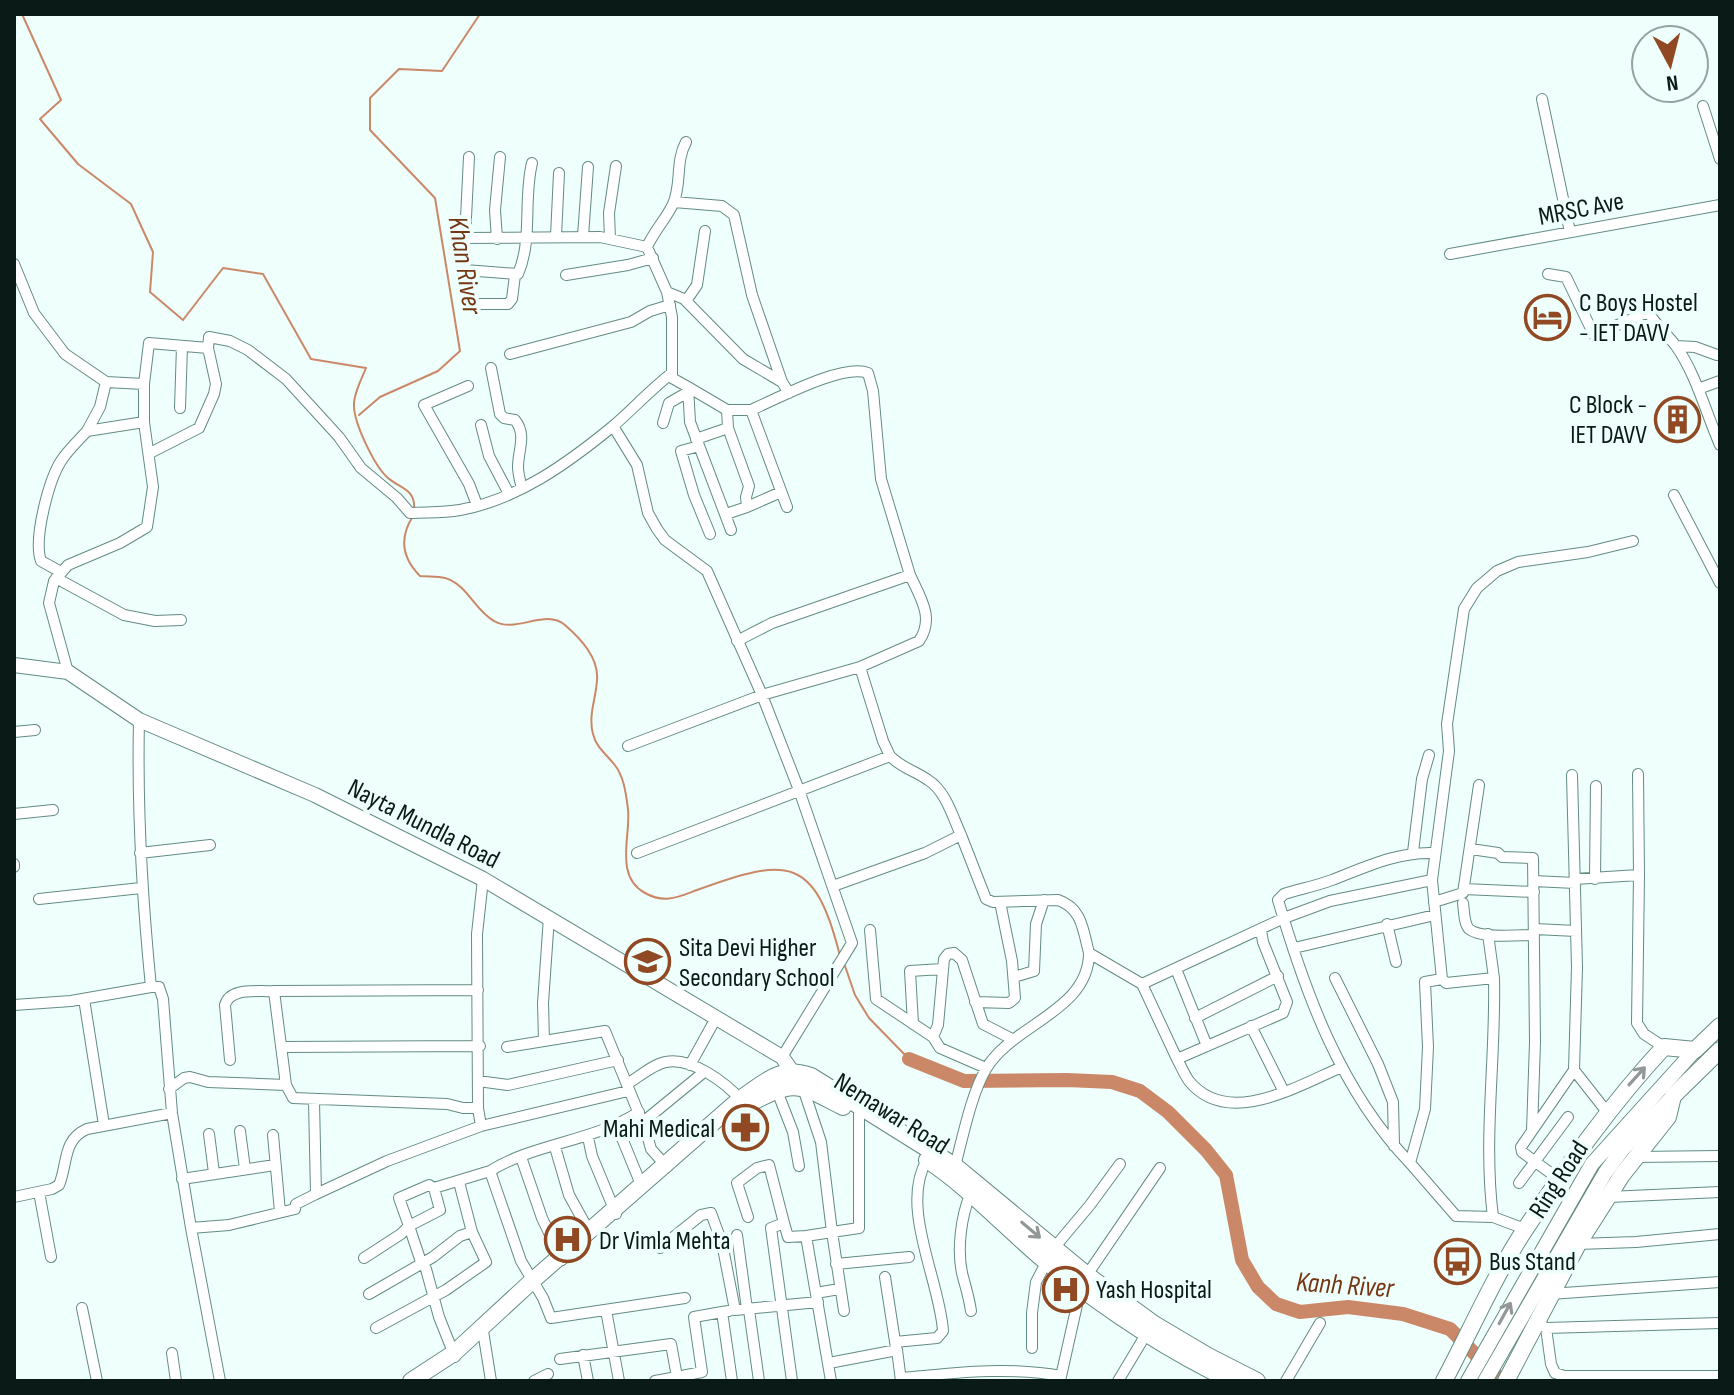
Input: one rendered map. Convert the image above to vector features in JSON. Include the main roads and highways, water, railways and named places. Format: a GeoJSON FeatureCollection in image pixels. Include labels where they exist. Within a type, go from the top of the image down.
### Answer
{"type":"FeatureCollection","features":[{"type":"Feature","properties":{"kind":"highway","name":"Ring Road"},"geometry":{"type":"LineString","coordinates":[[1695,1050],[1720,1026]]}},
{"type":"Feature","properties":{"kind":"highway"},"geometry":{"type":"LineString","coordinates":[[1447,1376],[1476,1315],[1525,1229],[1607,1112],[1664,1047],[1695,1050]]}},
{"type":"Feature","properties":{"kind":"highway","name":"Ring Road"},"geometry":{"type":"LineString","coordinates":[[1673,1096],[1720,1050]]}},
{"type":"Feature","properties":{"kind":"highway","name":"Nemawar Road"},"geometry":{"type":"LineString","coordinates":[[411,1381],[455,1356],[533,1283],[787,1064]]}},
{"type":"Feature","properties":{"kind":"highway"},"geometry":{"type":"LineString","coordinates":[[787,1064],[811,1076],[953,1173],[1084,1281],[1150,1329],[1232,1381]]}},
{"type":"Feature","properties":{"kind":"highway","name":"Nemawar Road"},"geometry":{"type":"LineString","coordinates":[[743,1102],[791,1086],[802,1086],[859,1114],[927,1160],[953,1173],[970,1195],[1051,1256]]}},
{"type":"Feature","properties":{"kind":"highway"},"geometry":{"type":"LineString","coordinates":[[1506,1381],[1519,1354],[1541,1325],[1550,1294],[1578,1244],[1635,1157],[1668,1117],[1673,1096]]}},
{"type":"Feature","properties":{"kind":"highway","name":"Nemawar Road"},"geometry":{"type":"LineString","coordinates":[[423,1381],[455,1356],[533,1283]]}},
{"type":"Feature","properties":{"kind":"highway"},"geometry":{"type":"LineString","coordinates":[[1150,1329],[1255,1381]]}},
{"type":"Feature","properties":{"kind":"main road","name":"Nayta Mundla Road"},"geometry":{"type":"LineString","coordinates":[[14,665],[68,672],[139,720],[315,795],[483,879],[787,1064]]}},
{"type":"Feature","properties":{"kind":"main road","name":"Ring Road"},"geometry":{"type":"LineString","coordinates":[[1468,1381],[1599,1168],[1695,1050]]}},
{"type":"Feature","properties":{"kind":"main road"},"geometry":{"type":"LineString","coordinates":[[787,1064],[802,1086]]}},
{"type":"Feature","properties":{"kind":"main road","name":"Ring Road"},"geometry":{"type":"LineString","coordinates":[[1599,1168],[1622,1150],[1673,1096]]}},
{"type":"Feature","properties":{"kind":"main road"},"geometry":{"type":"LineString","coordinates":[[1485,1381],[1599,1168]]}},
{"type":"Feature","properties":{"kind":"waterway"},"geometry":{"type":"LineString","coordinates":[[22,14],[61,100],[40,119],[78,164],[131,204],[153,252],[150,292],[183,320],[223,268],[263,274],[311,359],[366,368],[354,400],[357,422],[377,464],[388,478],[407,490],[413,498],[414,510]]}},
{"type":"Feature","properties":{"kind":"waterway","name":"Khan River"},"geometry":{"type":"LineString","coordinates":[[359,415],[380,397],[438,371],[460,351],[435,198],[370,130],[370,98],[399,69],[442,71],[480,14]]}},
{"type":"Feature","properties":{"kind":"waterway"},"geometry":{"type":"LineString","coordinates":[[413,516],[406,532],[404,548],[409,562],[420,576],[453,581],[487,617],[503,624],[557,620],[571,630],[588,650],[597,672],[591,720],[593,734],[624,785],[628,809],[627,866],[635,886],[652,896],[671,898],[754,872],[775,870],[793,873],[807,882],[820,898],[840,956]]}},
{"type":"Feature","properties":{"kind":"waterway"},"geometry":{"type":"LineString","coordinates":[[845,966],[855,995],[869,1018],[909,1059]]}},
{"type":"Feature","properties":{"kind":"waterway","name":"Kanh River"},"geometry":{"type":"LineString","coordinates":[[909,1059],[964,1081],[1112,1082],[1140,1091],[1168,1112],[1226,1175],[1242,1260],[1258,1287],[1276,1304],[1300,1312],[1348,1307],[1403,1314],[1450,1329],[1502,1381]]}},
{"type":"Feature","properties":{"kind":"place","name":"C Boys Hostel - IET DAVV"},"geometry":{"type":"Point","coordinates":[1548,317]}},
{"type":"Feature","properties":{"kind":"place","name":"C Block - IET DAVV"},"geometry":{"type":"Point","coordinates":[1678,419]}},
{"type":"Feature","properties":{"kind":"place","name":"Sita Devi Higher Secondary School"},"geometry":{"type":"Point","coordinates":[648,962]}},
{"type":"Feature","properties":{"kind":"place","name":"Mahi Medical"},"geometry":{"type":"Point","coordinates":[746,1128]}},
{"type":"Feature","properties":{"kind":"place","name":"Dr Vimla Mehta"},"geometry":{"type":"Point","coordinates":[568,1240]}},
{"type":"Feature","properties":{"kind":"place","name":"Bus Stand"},"geometry":{"type":"Point","coordinates":[1458,1261]}},
{"type":"Feature","properties":{"kind":"place","name":"Yash Hospital"},"geometry":{"type":"Point","coordinates":[1065,1289]}}]}
